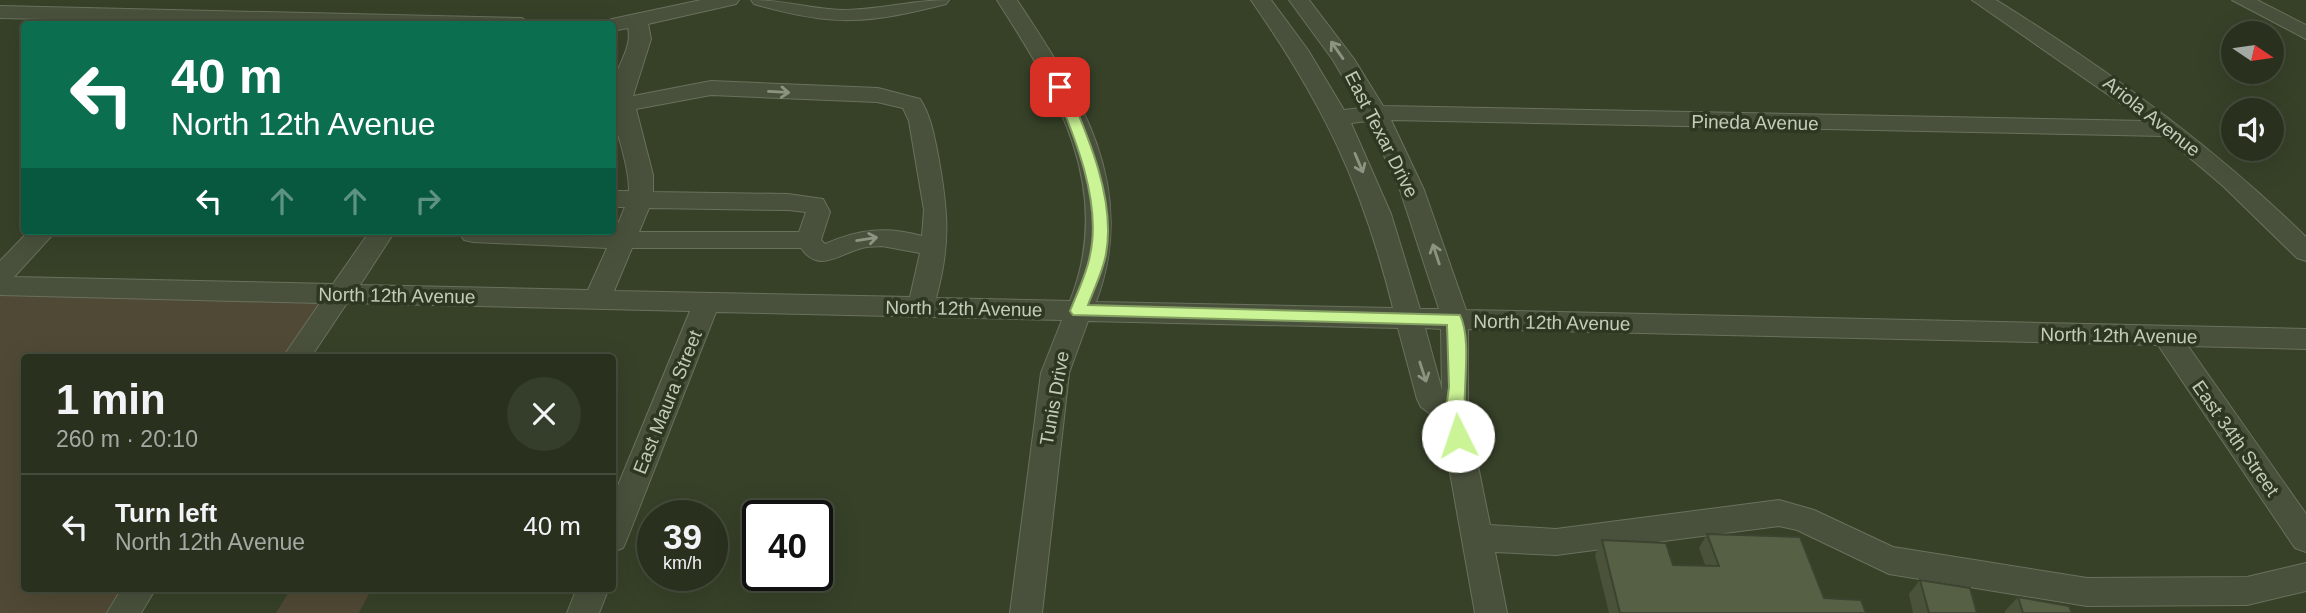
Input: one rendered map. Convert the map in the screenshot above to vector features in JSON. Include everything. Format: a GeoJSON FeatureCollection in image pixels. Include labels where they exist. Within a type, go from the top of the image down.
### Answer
{"type":"FeatureCollection","features":[{"type":"Feature","properties":{"kind":"street"},"geometry":{"type":"LineString","coordinates":[[513,0],[518,21]]}},
{"type":"Feature","properties":{"kind":"street"},"geometry":{"type":"LineString","coordinates":[[616,25],[729,0]]}},
{"type":"Feature","properties":{"kind":"street"},"geometry":{"type":"LineString","coordinates":[[761,0],[793,9],[835,15],[890,11],[939,0]]}},
{"type":"Feature","properties":{"kind":"street","name":"Tunis Drive"},"geometry":{"type":"LineString","coordinates":[[1007,0],[1050,66],[1071,107],[1096,190],[1100,222],[1098,255],[1064,342],[1055,373],[1026,613]]}},
{"type":"Feature","properties":{"kind":"street","name":"East Texar Drive"},"geometry":{"type":"LineString","coordinates":[[1261,0],[1306,62],[1338,117],[1379,216],[1406,318],[1432,399],[1454,417]]}},
{"type":"Feature","properties":{"kind":"street","name":"East Texar Drive"},"geometry":{"type":"LineString","coordinates":[[1299,0],[1342,57],[1376,113],[1425,221],[1455,320],[1458,387],[1454,417]]}},
{"type":"Feature","properties":{"kind":"street","name":"Ariola Avenue"},"geometry":{"type":"LineString","coordinates":[[1982,0],[2098,74],[2171,129],[2240,188],[2306,252]]}},
{"type":"Feature","properties":{"kind":"street"},"geometry":{"type":"LineString","coordinates":[[2242,0],[2303,30]]}},
{"type":"Feature","properties":{"kind":"street"},"geometry":{"type":"LineString","coordinates":[[0,12],[246,21]]}},
{"type":"Feature","properties":{"kind":"street"},"geometry":{"type":"LineString","coordinates":[[597,299],[641,199],[641,175],[621,93],[641,39],[637,22]]}},
{"type":"Feature","properties":{"kind":"street"},"geometry":{"type":"LineString","coordinates":[[624,104],[711,88],[891,96],[912,103],[920,121],[936,210],[932,267],[920,307]]}},
{"type":"Feature","properties":{"kind":"street","name":"Pineda Avenue"},"geometry":{"type":"LineString","coordinates":[[1338,117],[1376,113],[2152,131],[2171,129]]}},
{"type":"Feature","properties":{"kind":"street"},"geometry":{"type":"LineString","coordinates":[[616,199],[814,205],[818,212],[808,240]]}},
{"type":"Feature","properties":{"kind":"street"},"geometry":{"type":"LineString","coordinates":[[0,276],[40,235]]}},
{"type":"Feature","properties":{"kind":"street"},"geometry":{"type":"LineString","coordinates":[[299,354],[380,235]]}},
{"type":"Feature","properties":{"kind":"street"},"geometry":{"type":"LineString","coordinates":[[497,235],[624,240],[808,240]]}},
{"type":"Feature","properties":{"kind":"street"},"geometry":{"type":"LineString","coordinates":[[808,240],[818,252],[823,253],[848,243],[880,237],[909,239],[934,248]]}},
{"type":"Feature","properties":{"kind":"street","name":"North 12th Avenue"},"geometry":{"type":"LineString","coordinates":[[0,286],[2306,339]]}},
{"type":"Feature","properties":{"kind":"street","name":"East Maura Street"},"geometry":{"type":"LineString","coordinates":[[616,529],[706,303]]}},
{"type":"Feature","properties":{"kind":"street","name":"East 34th Street"},"geometry":{"type":"LineString","coordinates":[[2166,336],[2306,539]]}},
{"type":"Feature","properties":{"kind":"street"},"geometry":{"type":"LineString","coordinates":[[1454,417],[1492,613]]}},
{"type":"Feature","properties":{"kind":"street"},"geometry":{"type":"LineString","coordinates":[[1479,538],[1556,542],[1779,513],[1803,519],[1889,560],[2087,592],[2247,591],[2306,577]]}},
{"type":"Feature","properties":{"kind":"street"},"geometry":{"type":"LineString","coordinates":[[123,613],[137,592]]}},
{"type":"Feature","properties":{"kind":"street"},"geometry":{"type":"LineString","coordinates":[[583,613],[591,592]]}},
{"type":"Feature","properties":{"kind":"shaded area"},"geometry":{"type":"Polygon","coordinates":[[[0,286],[340,293],[299,354],[21,354],[21,592],[137,592],[123,613],[0,613],[0,286]]]}},
{"type":"Feature","properties":{"kind":"shaded area"},"geometry":{"type":"Polygon","coordinates":[[[289,592],[370,592],[359,613],[276,613],[289,592]]]}},
{"type":"Feature","properties":{"kind":"building"},"geometry":{"type":"Polygon","coordinates":[[[1707,534],[1800,537],[1824,598],[1861,600],[1866,613],[1620,613],[1602,540],[1666,543],[1673,565],[1719,566],[1707,534]]]}},
{"type":"Feature","properties":{"kind":"building"},"geometry":{"type":"Polygon","coordinates":[[[1920,580],[1970,588],[1977,613],[1929,613],[1920,580]]]}},
{"type":"Feature","properties":{"kind":"building"},"geometry":{"type":"Polygon","coordinates":[[[2018,597],[2069,606],[2072,613],[2023,613],[2018,597]]]}},
{"type":"Feature","properties":{"kind":"route"},"geometry":{"type":"LineString","coordinates":[[1060,87],[1071,107],[1085,146],[1096,190],[1100,222],[1098,255],[1091,283],[1078,311],[1455,320],[1458,387],[1454,417],[1458,436]]}}]}
